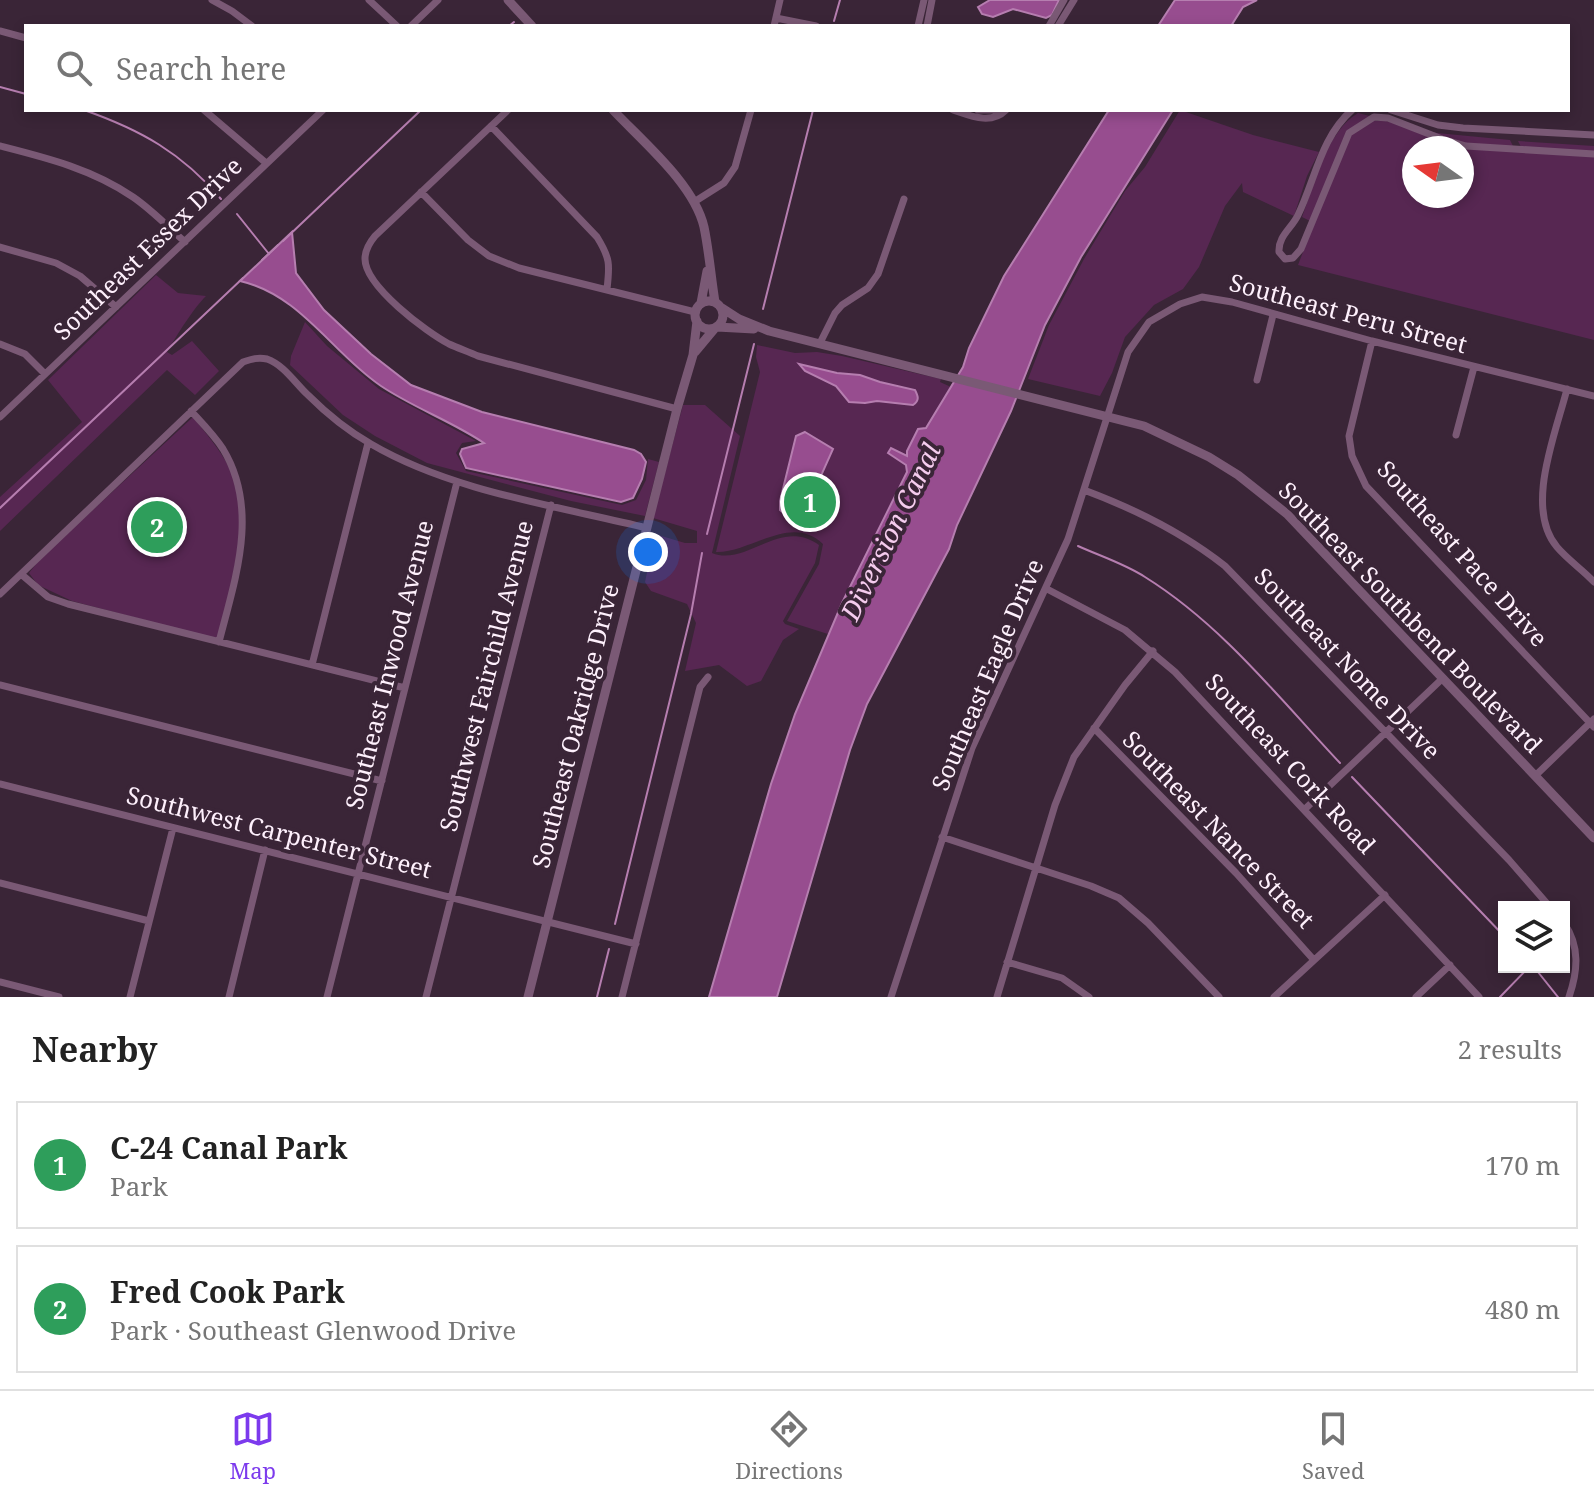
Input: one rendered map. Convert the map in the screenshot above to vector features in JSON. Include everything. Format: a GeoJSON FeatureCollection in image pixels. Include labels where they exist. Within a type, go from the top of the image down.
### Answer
{"type":"FeatureCollection","features":[{"type":"Feature","properties":{"kind":"street"},"geometry":{"type":"LineString","coordinates":[[212,0],[249,24]]}},
{"type":"Feature","properties":{"kind":"street"},"geometry":{"type":"LineString","coordinates":[[369,0],[395,24]]}},
{"type":"Feature","properties":{"kind":"street"},"geometry":{"type":"LineString","coordinates":[[413,24],[438,0]]}},
{"type":"Feature","properties":{"kind":"street"},"geometry":{"type":"LineString","coordinates":[[508,0],[530,24]]}},
{"type":"Feature","properties":{"kind":"street"},"geometry":{"type":"LineString","coordinates":[[780,0],[775,22],[799,24]]}},
{"type":"Feature","properties":{"kind":"street"},"geometry":{"type":"LineString","coordinates":[[918,24],[924,0]]}},
{"type":"Feature","properties":{"kind":"street"},"geometry":{"type":"LineString","coordinates":[[927,24],[932,0]]}},
{"type":"Feature","properties":{"kind":"street"},"geometry":{"type":"LineString","coordinates":[[1050,24],[1064,0]]}},
{"type":"Feature","properties":{"kind":"street"},"geometry":{"type":"LineString","coordinates":[[1059,24],[1074,0]]}},
{"type":"Feature","properties":{"kind":"street"},"geometry":{"type":"LineString","coordinates":[[0,31],[24,37]]}},
{"type":"Feature","properties":{"kind":"street"},"geometry":{"type":"LineString","coordinates":[[206,112],[266,163]]}},
{"type":"Feature","properties":{"kind":"street","name":"Southeast Essex Drive"},"geometry":{"type":"LineString","coordinates":[[0,417],[321,112]]}},
{"type":"Feature","properties":{"kind":"street"},"geometry":{"type":"LineString","coordinates":[[506,112],[375,236],[368,245],[365,259],[368,272],[379,287],[426,329],[448,343],[478,356],[677,409]]}},
{"type":"Feature","properties":{"kind":"street"},"geometry":{"type":"LineString","coordinates":[[615,112],[670,171],[694,202],[704,226],[709,264],[723,320],[716,327]]}},
{"type":"Feature","properties":{"kind":"street"},"geometry":{"type":"LineString","coordinates":[[694,202],[724,183],[735,167],[750,112]]}},
{"type":"Feature","properties":{"kind":"street"},"geometry":{"type":"LineString","coordinates":[[962,112],[991,119],[1000,112]]}},
{"type":"Feature","properties":{"kind":"street"},"geometry":{"type":"LineString","coordinates":[[1350,112],[1336,127],[1311,177],[1297,218],[1280,242],[1279,252],[1285,259],[1293,258],[1301,249],[1349,133],[1374,114],[1454,144],[1594,154]]}},
{"type":"Feature","properties":{"kind":"street"},"geometry":{"type":"LineString","coordinates":[[1397,112],[1438,125],[1594,135]]}},
{"type":"Feature","properties":{"kind":"street"},"geometry":{"type":"LineString","coordinates":[[491,126],[597,237],[608,254],[607,289]]}},
{"type":"Feature","properties":{"kind":"street"},"geometry":{"type":"LineString","coordinates":[[1513,131],[1517,147]]}},
{"type":"Feature","properties":{"kind":"street"},"geometry":{"type":"LineString","coordinates":[[0,146],[62,162],[97,176],[135,198],[185,242]]}},
{"type":"Feature","properties":{"kind":"street"},"geometry":{"type":"LineString","coordinates":[[421,192],[468,240],[489,256],[519,268],[698,312],[719,305]]}},
{"type":"Feature","properties":{"kind":"street"},"geometry":{"type":"LineString","coordinates":[[820,343],[835,313],[868,288],[878,274],[904,199]]}},
{"type":"Feature","properties":{"kind":"street"},"geometry":{"type":"LineString","coordinates":[[1297,218],[1309,224]]}},
{"type":"Feature","properties":{"kind":"street"},"geometry":{"type":"LineString","coordinates":[[0,247],[56,263],[80,276],[116,307]]}},
{"type":"Feature","properties":{"kind":"street","name":"Southeast Oakridge Drive"},"geometry":{"type":"LineString","coordinates":[[528,997],[693,355],[698,312],[709,264]]}},
{"type":"Feature","properties":{"kind":"street","name":"Southeast Peru Street"},"geometry":{"type":"LineString","coordinates":[[1107,415],[1128,352],[1149,322],[1180,304],[1202,297],[1232,302],[1372,341],[1594,396]]}},
{"type":"Feature","properties":{"kind":"street","name":"Southeast Southbend Boulevard"},"geometry":{"type":"LineString","coordinates":[[719,305],[739,319],[766,330],[1144,426],[1209,457],[1263,494],[1324,551],[1594,838]]}},
{"type":"Feature","properties":{"kind":"street","name":"Southeast Southbend Boulevard"},"geometry":{"type":"LineString","coordinates":[[698,312],[702,327],[766,330]]}},
{"type":"Feature","properties":{"kind":"street"},"geometry":{"type":"LineString","coordinates":[[1257,380],[1273,315]]}},
{"type":"Feature","properties":{"kind":"street","name":"Southeast Oakridge Drive"},"geometry":{"type":"LineString","coordinates":[[693,355],[716,327]]}},
{"type":"Feature","properties":{"kind":"street","name":"Southeast Pace Drive"},"geometry":{"type":"LineString","coordinates":[[1372,341],[1349,436],[1352,456],[1366,486],[1592,723]]}},
{"type":"Feature","properties":{"kind":"street"},"geometry":{"type":"LineString","coordinates":[[0,344],[25,354],[45,374]]}},
{"type":"Feature","properties":{"kind":"street"},"geometry":{"type":"LineString","coordinates":[[0,594],[243,362],[255,358],[264,358],[280,366],[325,411],[368,443],[416,468],[457,482],[647,528]]}},
{"type":"Feature","properties":{"kind":"street"},"geometry":{"type":"LineString","coordinates":[[1456,435],[1474,367]]}},
{"type":"Feature","properties":{"kind":"street"},"geometry":{"type":"LineString","coordinates":[[1567,389],[1541,491],[1544,517],[1555,545],[1594,582]]}},
{"type":"Feature","properties":{"kind":"street"},"geometry":{"type":"LineString","coordinates":[[191,411],[224,450],[237,482],[244,526],[240,560],[219,642]]}},
{"type":"Feature","properties":{"kind":"street","name":"Southeast Eagle Drive"},"geometry":{"type":"LineString","coordinates":[[891,997],[972,748],[1068,539],[1107,415]]}},
{"type":"Feature","properties":{"kind":"street"},"geometry":{"type":"LineString","coordinates":[[312,665],[368,443]]}},
{"type":"Feature","properties":{"kind":"street","name":"Southeast Inwood Avenue"},"geometry":{"type":"LineString","coordinates":[[327,997],[457,482]]}},
{"type":"Feature","properties":{"kind":"street","name":"Southeast Nome Drive"},"geometry":{"type":"LineString","coordinates":[[1084,490],[1130,507],[1169,527],[1225,566],[1509,860],[1545,901]]}},
{"type":"Feature","properties":{"kind":"street","name":"Southwest Fairchild Avenue"},"geometry":{"type":"LineString","coordinates":[[426,997],[551,505]]}},
{"type":"Feature","properties":{"kind":"street"},"geometry":{"type":"LineString","coordinates":[[21,574],[48,597],[68,604],[405,688]]}},
{"type":"Feature","properties":{"kind":"street","name":"Southeast Cork Road"},"geometry":{"type":"LineString","coordinates":[[1047,589],[1108,620],[1153,651],[1479,997]]}},
{"type":"Feature","properties":{"kind":"street"},"geometry":{"type":"LineString","coordinates":[[997,997],[1055,805],[1074,757],[1153,651]]}},
{"type":"Feature","properties":{"kind":"street"},"geometry":{"type":"LineString","coordinates":[[622,997],[700,687],[708,677]]}},
{"type":"Feature","properties":{"kind":"street"},"geometry":{"type":"LineString","coordinates":[[1305,809],[1443,678]]}},
{"type":"Feature","properties":{"kind":"street"},"geometry":{"type":"LineString","coordinates":[[0,685],[382,781]]}},
{"type":"Feature","properties":{"kind":"street"},"geometry":{"type":"LineString","coordinates":[[1535,776],[1592,723]]}},
{"type":"Feature","properties":{"kind":"street","name":"Southeast Nance Street"},"geometry":{"type":"LineString","coordinates":[[1094,728],[1236,873],[1313,959]]}},
{"type":"Feature","properties":{"kind":"street","name":"Southwest Carpenter Street"},"geometry":{"type":"LineString","coordinates":[[0,784],[636,944]]}},
{"type":"Feature","properties":{"kind":"street"},"geometry":{"type":"LineString","coordinates":[[130,997],[173,828]]}},
{"type":"Feature","properties":{"kind":"street"},"geometry":{"type":"LineString","coordinates":[[942,837],[1119,898],[1148,923],[1219,997]]}},
{"type":"Feature","properties":{"kind":"street"},"geometry":{"type":"LineString","coordinates":[[229,997],[265,850]]}},
{"type":"Feature","properties":{"kind":"street"},"geometry":{"type":"LineString","coordinates":[[0,883],[149,921]]}},
{"type":"Feature","properties":{"kind":"street"},"geometry":{"type":"LineString","coordinates":[[1274,997],[1385,895]]}},
{"type":"Feature","properties":{"kind":"street"},"geometry":{"type":"LineString","coordinates":[[1569,997],[1577,959],[1570,935]]}},
{"type":"Feature","properties":{"kind":"street"},"geometry":{"type":"LineString","coordinates":[[1007,962],[1062,978],[1089,997]]}},
{"type":"Feature","properties":{"kind":"street"},"geometry":{"type":"LineString","coordinates":[[1416,997],[1450,965]]}},
{"type":"Feature","properties":{"kind":"street"},"geometry":{"type":"LineString","coordinates":[[0,982],[59,997]]}},
{"type":"Feature","properties":{"kind":"shaded area"},"geometry":{"type":"Polygon","coordinates":[[[1179,112],[1319,152],[1307,176],[1294,216],[1243,192],[1242,183],[1225,206],[1199,267],[1183,289],[1154,305],[1125,337],[1100,396],[1028,379],[1049,325],[1084,259],[1125,191],[1145,167],[1179,112]]]}},
{"type":"Feature","properties":{"kind":"shaded area"},"geometry":{"type":"Polygon","coordinates":[[[1358,113],[1370,116],[1371,121],[1468,136],[1402,136],[1402,208],[1474,208],[1474,137],[1510,140],[1516,152],[1522,149],[1518,141],[1594,146],[1594,340],[1298,265],[1314,223],[1302,217],[1323,160],[1338,133],[1358,113]]]}},
{"type":"Feature","properties":{"kind":"shaded area"},"geometry":{"type":"Polygon","coordinates":[[[156,275],[178,293],[206,296],[167,352],[172,355],[192,341],[219,371],[195,395],[167,370],[0,531],[0,497],[82,422],[48,380],[156,275]]]}},
{"type":"Feature","properties":{"kind":"shaded area"},"geometry":{"type":"Polygon","coordinates":[[[305,322],[327,346],[379,389],[476,441],[462,443],[456,453],[466,471],[622,505],[636,500],[646,480],[648,459],[659,462],[645,516],[571,501],[427,463],[375,436],[343,415],[290,365],[305,322]]]}},
{"type":"Feature","properties":{"kind":"shaded area"},"geometry":{"type":"Polygon","coordinates":[[[757,345],[795,353],[842,356],[941,379],[940,382],[951,387],[926,429],[917,429],[907,451],[908,456],[891,449],[888,453],[906,465],[907,472],[842,603],[831,635],[787,621],[819,564],[823,544],[811,535],[784,533],[729,551],[716,552],[760,372],[757,345]]]}},
{"type":"Feature","properties":{"kind":"shaded area"},"geometry":{"type":"Polygon","coordinates":[[[683,405],[705,405],[740,436],[712,553],[725,556],[738,554],[791,536],[819,545],[815,563],[783,621],[799,629],[783,640],[761,681],[747,686],[719,665],[685,671],[696,623],[687,604],[651,591],[645,582],[655,534],[685,543],[697,543],[697,531],[653,518],[683,405]]]}},
{"type":"Feature","properties":{"kind":"shaded area"},"geometry":{"type":"Polygon","coordinates":[[[193,417],[226,462],[239,499],[237,560],[217,639],[72,601],[38,585],[29,573],[40,559],[193,417]]]}},
{"type":"Feature","properties":{"kind":"water"},"geometry":{"type":"Polygon","coordinates":[[[990,0],[1059,0],[1052,15],[1046,18],[1013,9],[993,17],[982,14],[978,7],[990,0]]]}},
{"type":"Feature","properties":{"kind":"water"},"geometry":{"type":"Polygon","coordinates":[[[1175,0],[1257,0],[1243,7],[1232,24],[1159,24],[1175,0]]]}},
{"type":"Feature","properties":{"kind":"water","name":"Diversion Canal"},"geometry":{"type":"Polygon","coordinates":[[[1108,112],[1172,112],[1081,257],[1045,325],[1011,411],[957,525],[949,549],[867,704],[850,750],[777,997],[709,997],[771,784],[795,714],[842,603],[907,472],[906,465],[888,453],[891,448],[907,456],[918,429],[926,428],[963,367],[1004,276],[1108,112]]]}},
{"type":"Feature","properties":{"kind":"water"},"geometry":{"type":"Polygon","coordinates":[[[292,232],[296,273],[324,310],[371,354],[411,385],[482,412],[634,450],[646,462],[633,498],[621,502],[466,468],[460,454],[462,449],[484,443],[381,386],[281,299],[262,288],[240,281],[292,232]]]}},
{"type":"Feature","properties":{"kind":"water"},"geometry":{"type":"Polygon","coordinates":[[[799,364],[860,375],[915,390],[918,400],[913,405],[849,402],[836,386],[805,371],[799,364]]]}},
{"type":"Feature","properties":{"kind":"water"},"geometry":{"type":"Polygon","coordinates":[[[805,432],[833,449],[807,507],[799,514],[785,514],[780,510],[780,501],[796,436],[805,432]]]}},
{"type":"Feature","properties":{"kind":"waterway"},"geometry":{"type":"LineString","coordinates":[[834,21],[840,0]]}},
{"type":"Feature","properties":{"kind":"waterway"},"geometry":{"type":"LineString","coordinates":[[0,87],[24,93]]}},
{"type":"Feature","properties":{"kind":"waterway"},"geometry":{"type":"LineString","coordinates":[[89,112],[142,135],[176,156],[221,199]]}},
{"type":"Feature","properties":{"kind":"waterway"},"geometry":{"type":"LineString","coordinates":[[283,241],[419,112]]}},
{"type":"Feature","properties":{"kind":"waterway"},"geometry":{"type":"LineString","coordinates":[[763,309],[812,112]]}},
{"type":"Feature","properties":{"kind":"waterway"},"geometry":{"type":"LineString","coordinates":[[237,214],[269,254]]}},
{"type":"Feature","properties":{"kind":"waterway"},"geometry":{"type":"LineString","coordinates":[[262,260],[278,245]]}},
{"type":"Feature","properties":{"kind":"waterway"},"geometry":{"type":"LineString","coordinates":[[0,508],[243,278]]}},
{"type":"Feature","properties":{"kind":"waterway"},"geometry":{"type":"LineString","coordinates":[[707,534],[754,344]]}},
{"type":"Feature","properties":{"kind":"waterway"},"geometry":{"type":"LineString","coordinates":[[1078,546],[1137,572],[1199,617],[1248,664],[1340,763]]}},
{"type":"Feature","properties":{"kind":"waterway"},"geometry":{"type":"LineString","coordinates":[[615,924],[691,614],[702,553]]}},
{"type":"Feature","properties":{"kind":"waterway"},"geometry":{"type":"LineString","coordinates":[[1352,777],[1498,930]]}},
{"type":"Feature","properties":{"kind":"waterway"},"geometry":{"type":"LineString","coordinates":[[597,997],[609,949]]}},
{"type":"Feature","properties":{"kind":"waterway"},"geometry":{"type":"LineString","coordinates":[[1500,997],[1523,973]]}},
{"type":"Feature","properties":{"kind":"waterway"},"geometry":{"type":"LineString","coordinates":[[1539,973],[1558,997]]}},
{"type":"Feature","properties":{"kind":"place","name":"C-24 Canal Park"},"geometry":{"type":"Point","coordinates":[810,502]}},
{"type":"Feature","properties":{"kind":"place","name":"Fred Cook Park"},"geometry":{"type":"Point","coordinates":[157,527]}}]}
